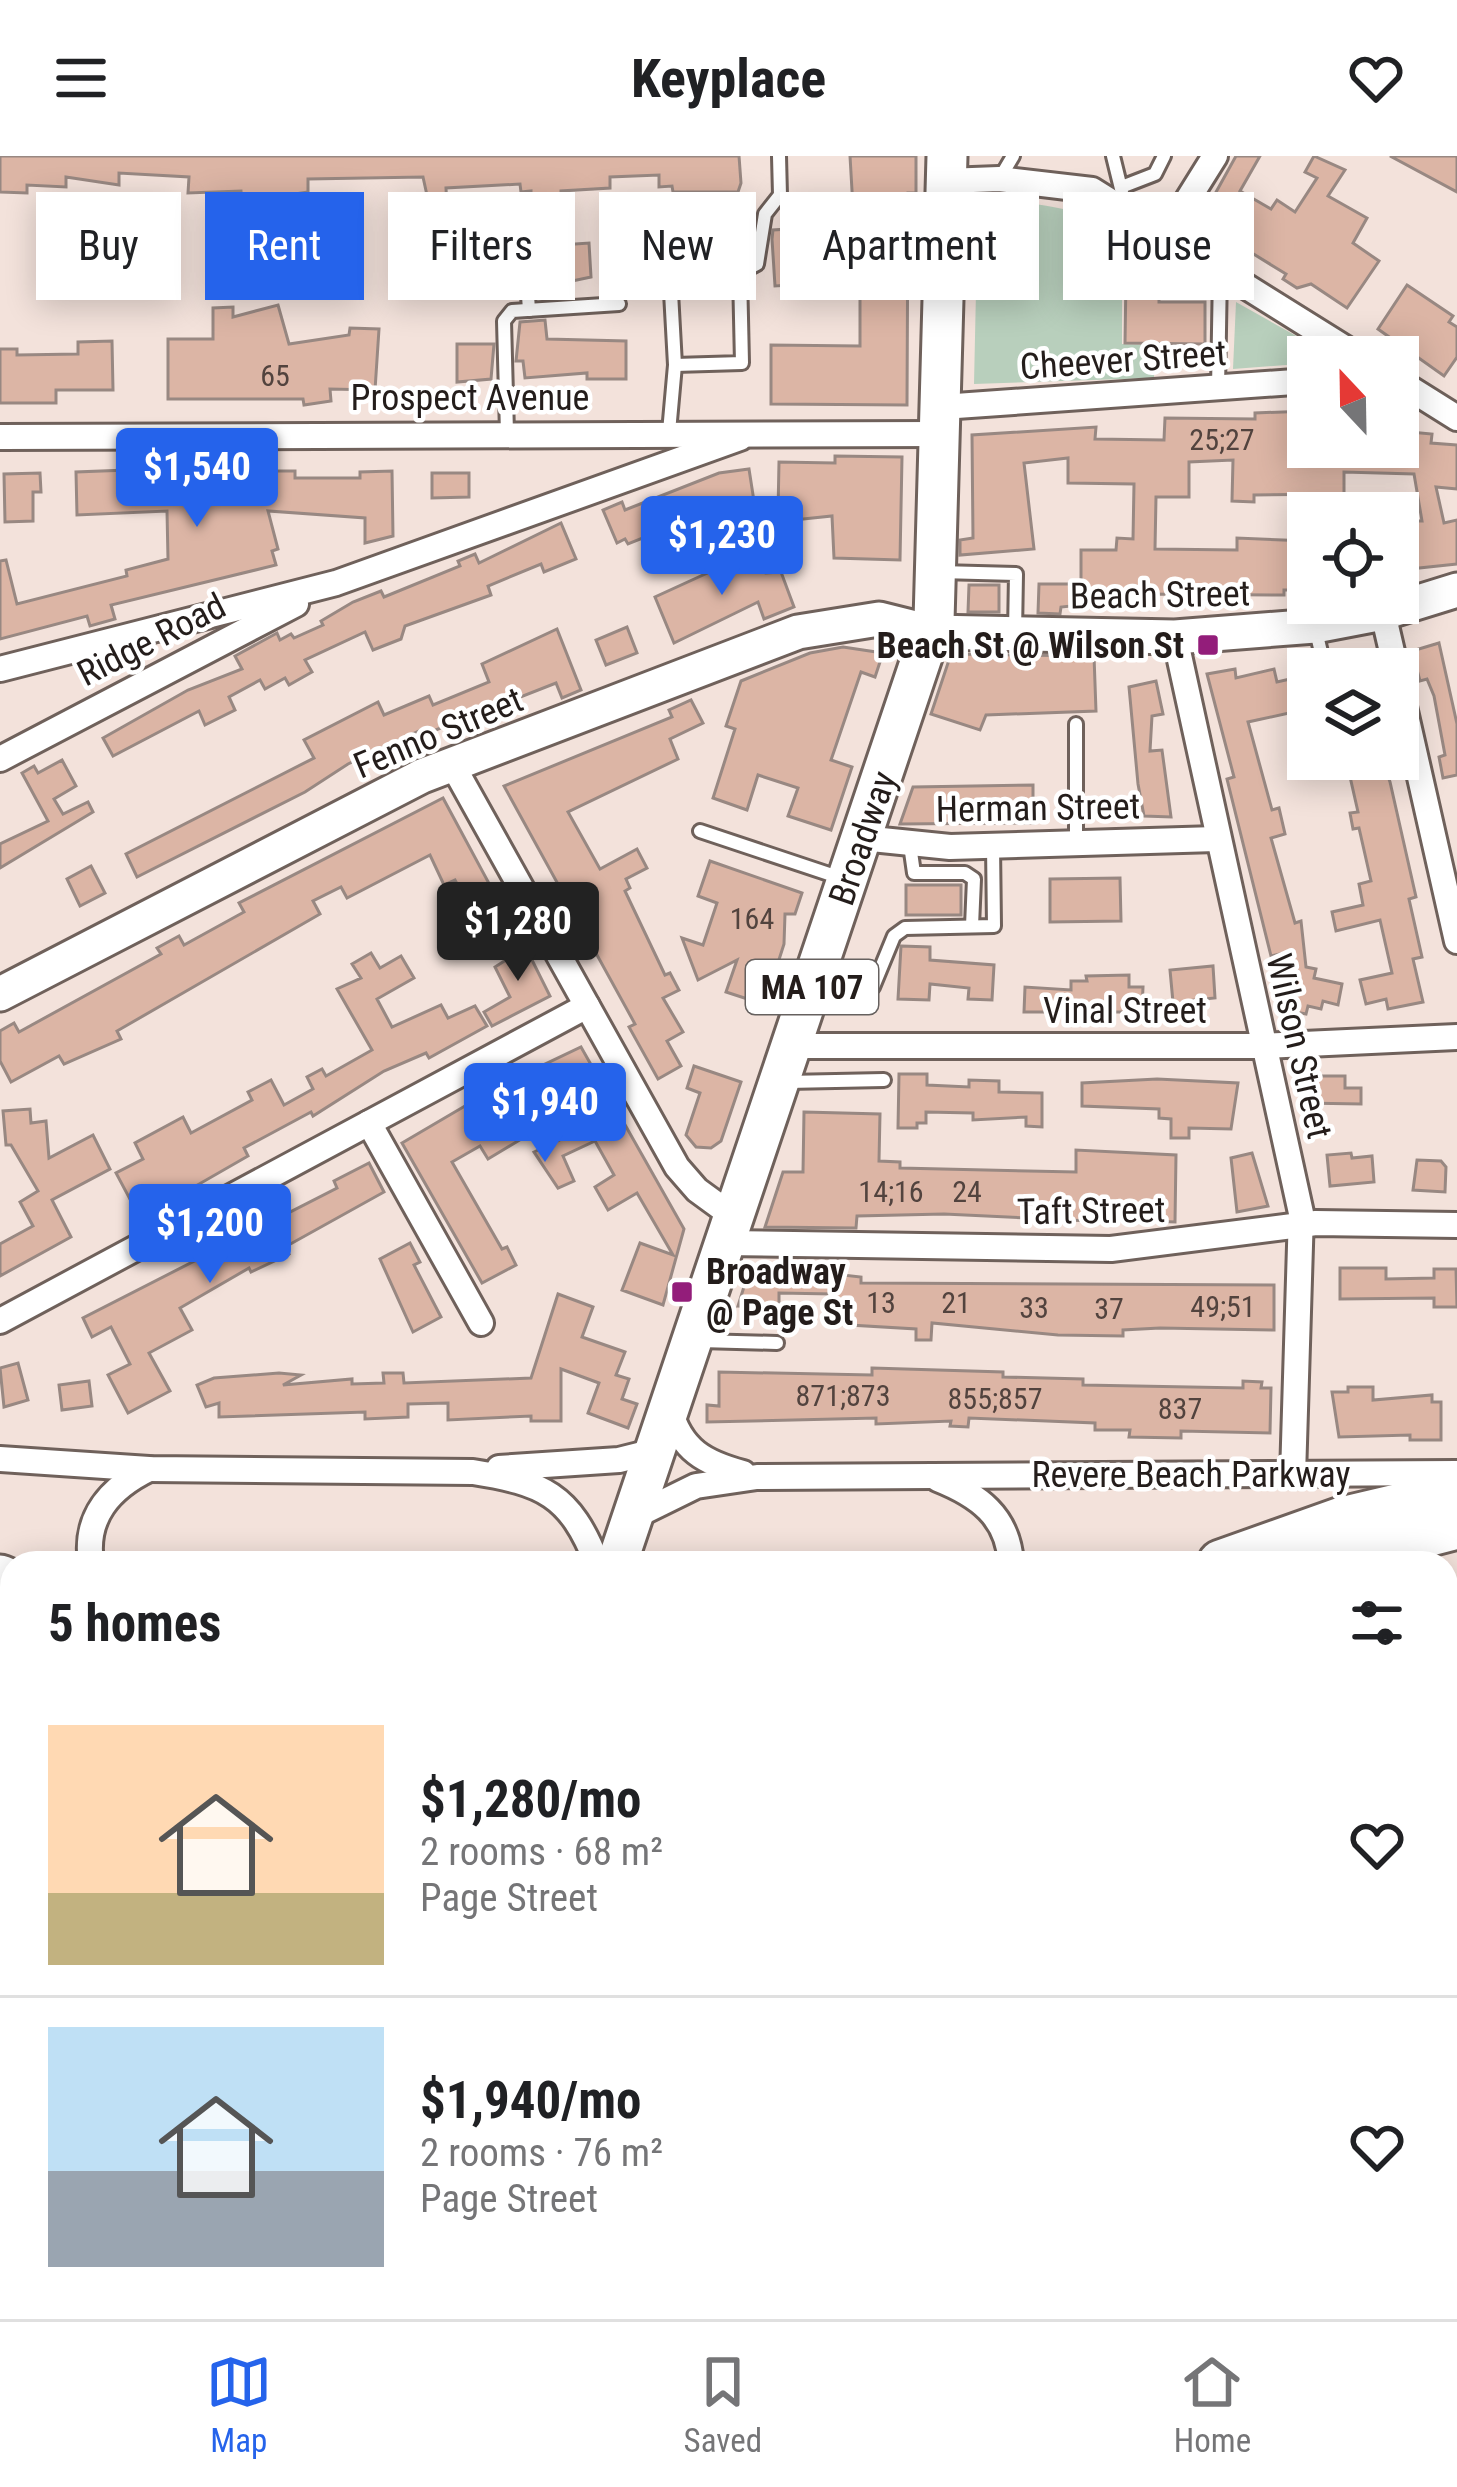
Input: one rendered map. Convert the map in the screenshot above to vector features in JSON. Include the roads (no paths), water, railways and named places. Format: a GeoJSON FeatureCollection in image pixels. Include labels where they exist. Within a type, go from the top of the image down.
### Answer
{"type":"FeatureCollection","features":[{"type":"Feature","properties":{"kind":"highway","name":"Revere Beach Parkway"},"geometry":{"type":"LineString","coordinates":[[1254,1551],[1323,1526],[1457,1493]]}},
{"type":"Feature","properties":{"kind":"highway","name":"Revere Beach Parkway"},"geometry":{"type":"LineString","coordinates":[[1360,1551],[1457,1526]]}},
{"type":"Feature","properties":{"kind":"main road","name":"Broadway"},"geometry":{"type":"LineString","coordinates":[[621,1551],[931,632],[939,572],[946,169]]}},
{"type":"Feature","properties":{"kind":"street"},"geometry":{"type":"LineString","coordinates":[[1192,192],[1215,156]]}},
{"type":"Feature","properties":{"kind":"street"},"geometry":{"type":"LineString","coordinates":[[946,169],[1099,192]]}},
{"type":"Feature","properties":{"kind":"street"},"geometry":{"type":"LineString","coordinates":[[1254,291],[1325,336]]}},
{"type":"Feature","properties":{"kind":"street","name":"Cheever Street"},"geometry":{"type":"LineString","coordinates":[[941,420],[1287,383]]}},
{"type":"Feature","properties":{"kind":"street"},"geometry":{"type":"LineString","coordinates":[[1419,394],[1457,418]]}},
{"type":"Feature","properties":{"kind":"street","name":"Prospect Avenue"},"geometry":{"type":"LineString","coordinates":[[0,437],[759,431],[941,420]]}},
{"type":"Feature","properties":{"kind":"street"},"geometry":{"type":"LineString","coordinates":[[0,669],[336,583],[759,431]]}},
{"type":"Feature","properties":{"kind":"street","name":"Ridge Road"},"geometry":{"type":"LineString","coordinates":[[0,759],[336,583]]}},
{"type":"Feature","properties":{"kind":"street","name":"Beach Street"},"geometry":{"type":"LineString","coordinates":[[1419,602],[1457,590]]}},
{"type":"Feature","properties":{"kind":"street","name":"Fenno Street"},"geometry":{"type":"LineString","coordinates":[[0,994],[356,808],[452,764],[798,632],[879,619],[931,632]]}},
{"type":"Feature","properties":{"kind":"street","name":"Beach Street"},"geometry":{"type":"LineString","coordinates":[[931,632],[1174,637],[1325,624]]}},
{"type":"Feature","properties":{"kind":"street","name":"Wilson Street"},"geometry":{"type":"LineString","coordinates":[[1174,637],[1301,1225],[1293,1476]]}},
{"type":"Feature","properties":{"kind":"street"},"geometry":{"type":"LineString","coordinates":[[452,764],[682,1174],[730,1230]]}},
{"type":"Feature","properties":{"kind":"street"},"geometry":{"type":"LineString","coordinates":[[1419,773],[1457,941]]}},
{"type":"Feature","properties":{"kind":"street"},"geometry":{"type":"LineString","coordinates":[[1429,817],[1457,816]]}},
{"type":"Feature","properties":{"kind":"street","name":"Herman Street"},"geometry":{"type":"LineString","coordinates":[[862,838],[993,846],[1216,838]]}},
{"type":"Feature","properties":{"kind":"street"},"geometry":{"type":"LineString","coordinates":[[0,1321],[587,1006]]}},
{"type":"Feature","properties":{"kind":"street","name":"Vinal Street"},"geometry":{"type":"LineString","coordinates":[[786,1064],[1457,1037]]}},
{"type":"Feature","properties":{"kind":"street"},"geometry":{"type":"LineString","coordinates":[[369,1123],[481,1323]]}},
{"type":"Feature","properties":{"kind":"street","name":"Taft Street"},"geometry":{"type":"LineString","coordinates":[[730,1230],[1111,1249],[1213,1240],[1301,1225],[1457,1225]]}},
{"type":"Feature","properties":{"kind":"street","name":"Revere Beach Parkway"},"geometry":{"type":"LineString","coordinates":[[670,1409],[682,1440],[698,1456],[757,1477]]}},
{"type":"Feature","properties":{"kind":"street"},"geometry":{"type":"LineString","coordinates":[[0,1459],[149,1469],[473,1472],[619,1460],[656,1451]]}},
{"type":"Feature","properties":{"kind":"street"},"geometry":{"type":"LineString","coordinates":[[91,1551],[91,1531],[102,1505],[149,1469]]}},
{"type":"Feature","properties":{"kind":"street"},"geometry":{"type":"LineString","coordinates":[[473,1472],[524,1480],[552,1494],[577,1520],[591,1551]]}},
{"type":"Feature","properties":{"kind":"street","name":"Revere Beach Parkway"},"geometry":{"type":"LineString","coordinates":[[925,1473],[987,1505],[1005,1533],[1009,1551]]}},
{"type":"Feature","properties":{"kind":"street","name":"Revere Beach Parkway"},"geometry":{"type":"LineString","coordinates":[[633,1516],[696,1486],[757,1477],[1457,1473]]}},
{"type":"Feature","properties":{"kind":"lane"},"geometry":{"type":"LineString","coordinates":[[756,265],[765,214],[780,195],[779,156]]}},
{"type":"Feature","properties":{"kind":"lane"},"geometry":{"type":"LineString","coordinates":[[999,179],[1012,156]]}},
{"type":"Feature","properties":{"kind":"lane"},"geometry":{"type":"LineString","coordinates":[[1113,156],[1123,192]]}},
{"type":"Feature","properties":{"kind":"lane"},"geometry":{"type":"LineString","coordinates":[[1134,192],[1155,174],[1164,156]]}},
{"type":"Feature","properties":{"kind":"lane"},"geometry":{"type":"LineString","coordinates":[[528,300],[529,310]]}},
{"type":"Feature","properties":{"kind":"lane"},"geometry":{"type":"LineString","coordinates":[[669,432],[675,365],[671,300]]}},
{"type":"Feature","properties":{"kind":"lane"},"geometry":{"type":"LineString","coordinates":[[675,365],[742,363],[741,300]]}},
{"type":"Feature","properties":{"kind":"lane"},"geometry":{"type":"LineString","coordinates":[[1218,391],[1220,300]]}},
{"type":"Feature","properties":{"kind":"lane"},"geometry":{"type":"LineString","coordinates":[[507,433],[504,320],[512,311],[619,304]]}},
{"type":"Feature","properties":{"kind":"lane"},"geometry":{"type":"LineString","coordinates":[[939,572],[1016,574],[1015,634]]}},
{"type":"Feature","properties":{"kind":"lane"},"geometry":{"type":"LineString","coordinates":[[1315,626],[1320,648]]}},
{"type":"Feature","properties":{"kind":"lane"},"geometry":{"type":"LineString","coordinates":[[1076,724],[1076,843]]}},
{"type":"Feature","properties":{"kind":"lane"},"geometry":{"type":"LineString","coordinates":[[700,831],[848,880]]}},
{"type":"Feature","properties":{"kind":"lane"},"geometry":{"type":"LineString","coordinates":[[910,844],[908,861],[914,873],[965,873],[974,879],[972,926]]}},
{"type":"Feature","properties":{"kind":"lane"},"geometry":{"type":"LineString","coordinates":[[815,978],[873,987],[894,936],[905,928],[994,926],[993,846]]}},
{"type":"Feature","properties":{"kind":"lane"},"geometry":{"type":"LineString","coordinates":[[786,1064],[884,1080]]}},
{"type":"Feature","properties":{"kind":"lane"},"geometry":{"type":"LineString","coordinates":[[693,1341],[777,1343]]}},
{"type":"Feature","properties":{"kind":"place","name":"Beach St @ Wilson St"},"geometry":{"type":"Point","coordinates":[1208,645]}},
{"type":"Feature","properties":{"kind":"place","name":"Broadway @ Page St"},"geometry":{"type":"Point","coordinates":[682,1292]}}]}
